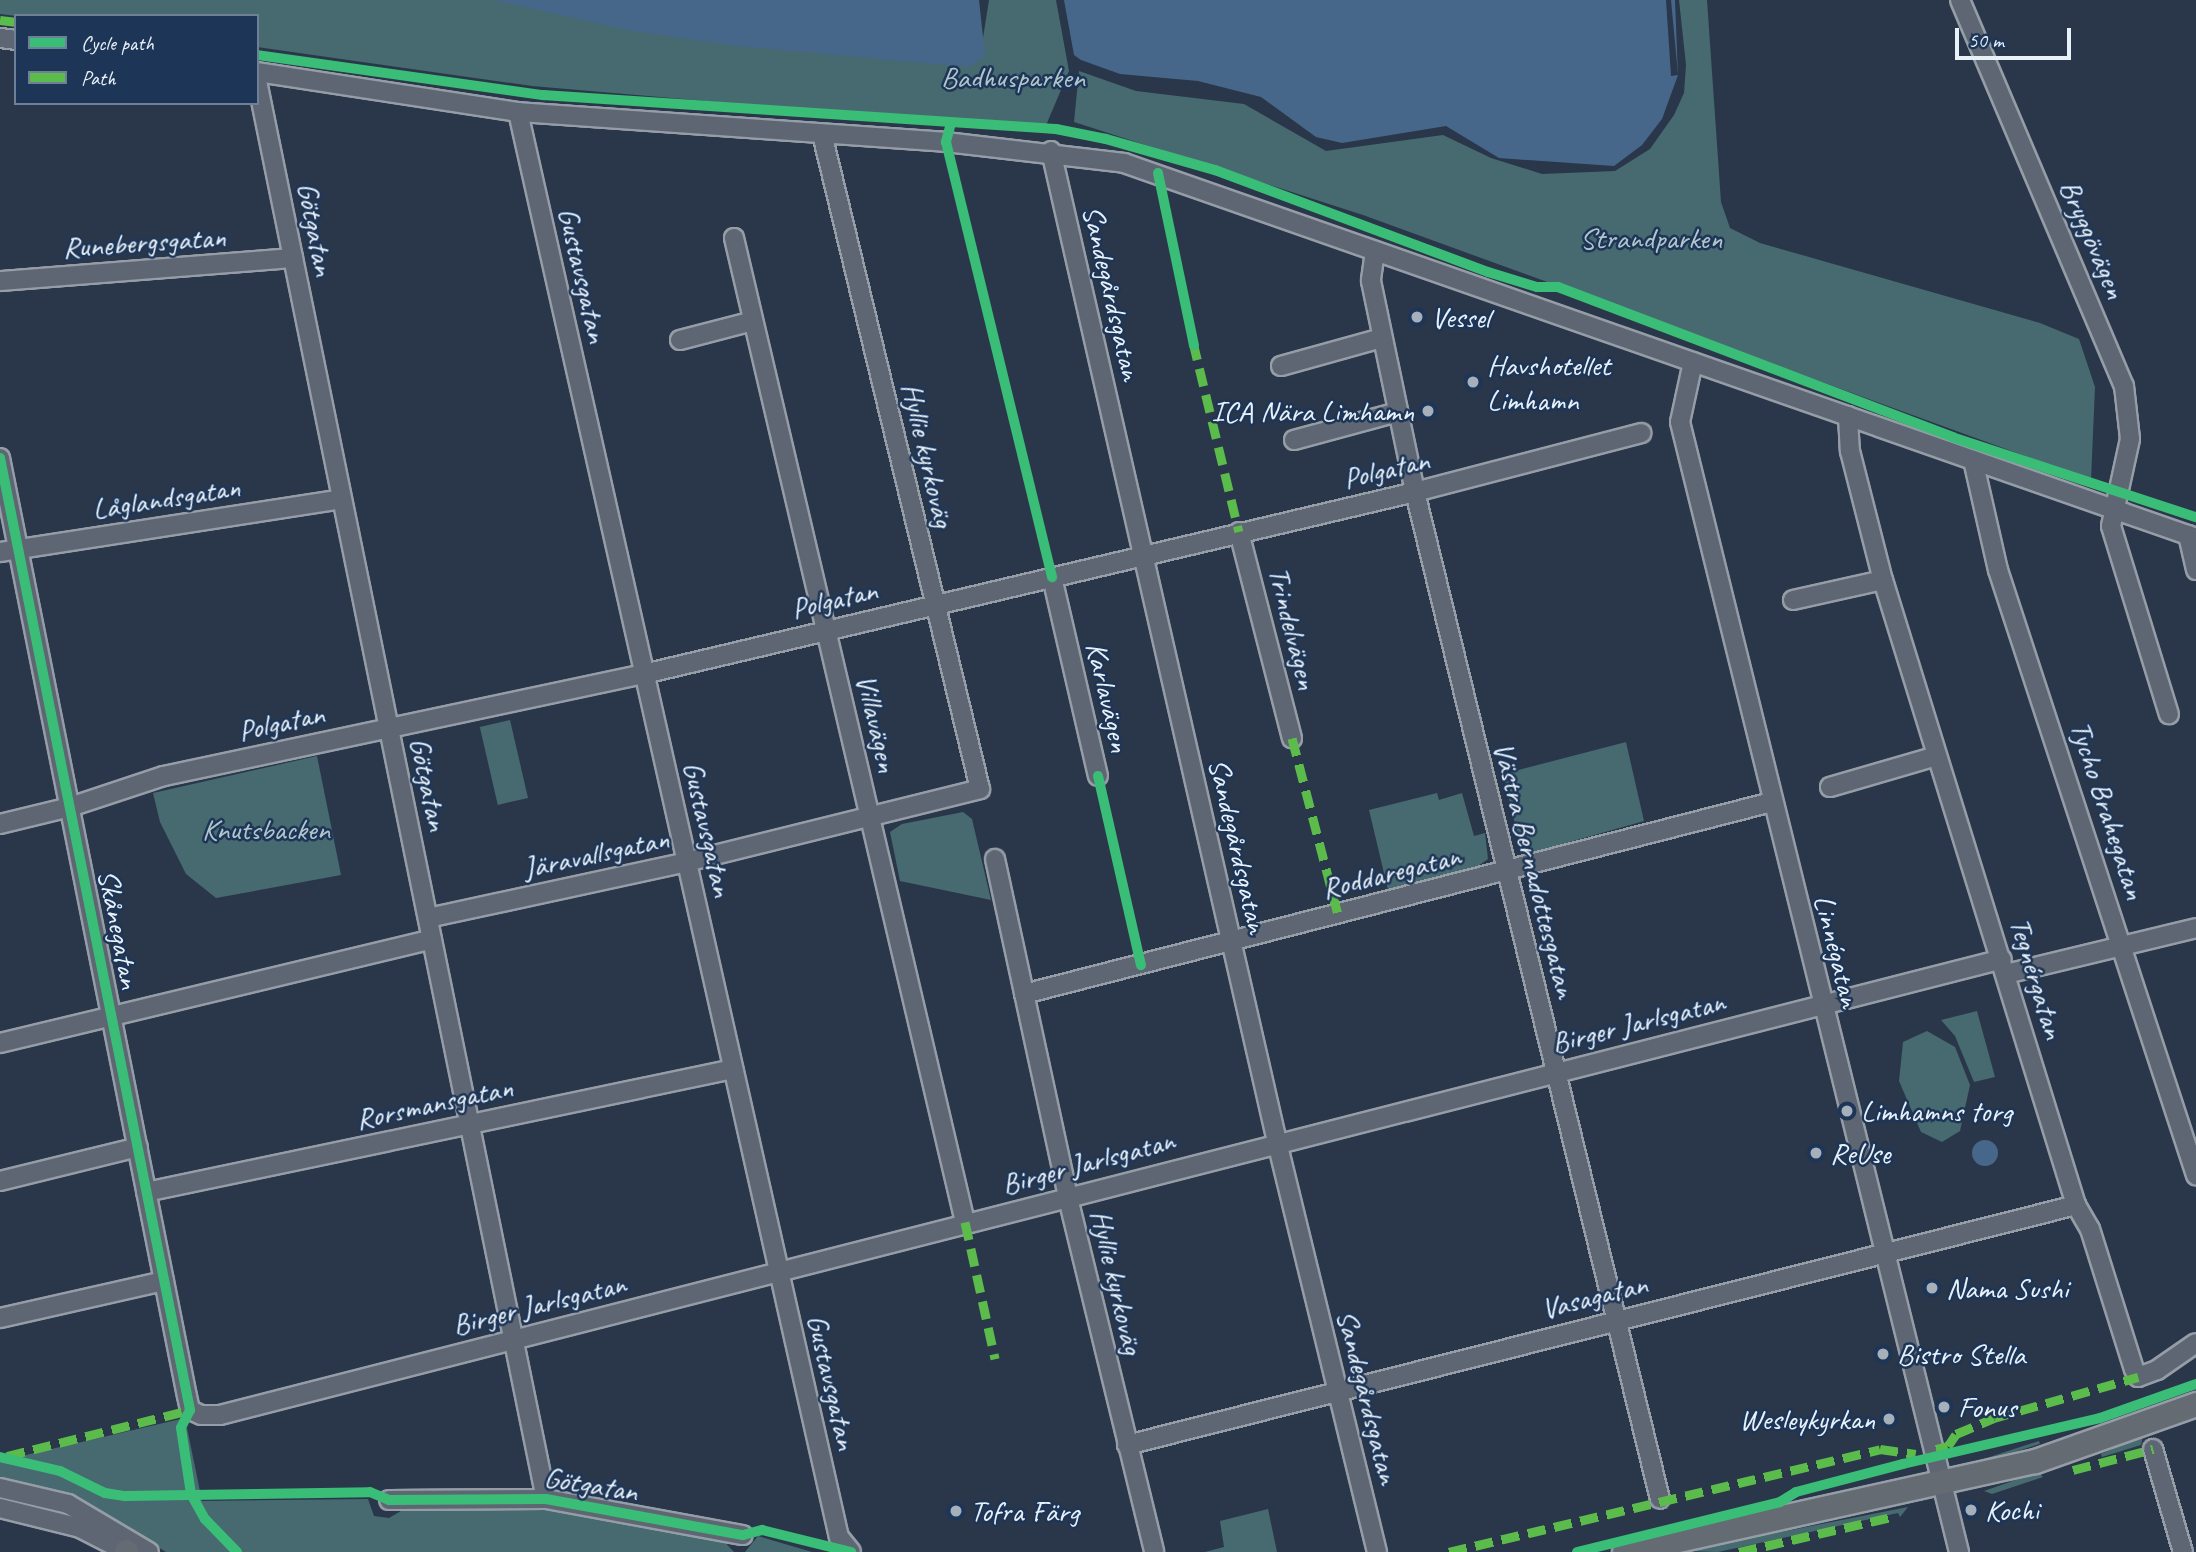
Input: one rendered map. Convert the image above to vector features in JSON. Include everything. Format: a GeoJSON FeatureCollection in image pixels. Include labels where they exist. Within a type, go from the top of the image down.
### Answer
{"type":"FeatureCollection","features":[{"type":"Feature","properties":{"kind":"main road"},"geometry":{"type":"LineString","coordinates":[[1623,1552],[1941,1484],[2035,1461],[2196,1404]]}},
{"type":"Feature","properties":{"kind":"street","name":"Bryggövägen"},"geometry":{"type":"LineString","coordinates":[[1960,0],[2124,387],[2130,439],[2111,526],[2169,714]]}},
{"type":"Feature","properties":{"kind":"street"},"geometry":{"type":"LineString","coordinates":[[259,72],[518,112],[1051,151],[1157,173],[2192,537],[2196,570]]}},
{"type":"Feature","properties":{"kind":"street","name":"Götgatan"},"geometry":{"type":"LineString","coordinates":[[259,91],[547,1499]]}},
{"type":"Feature","properties":{"kind":"street","name":"Gustavsgatan"},"geometry":{"type":"LineString","coordinates":[[518,112],[839,1537],[851,1552]]}},
{"type":"Feature","properties":{"kind":"street","name":"Hyllie kyrkoväg"},"geometry":{"type":"LineString","coordinates":[[822,134],[933,605],[980,789]]}},
{"type":"Feature","properties":{"kind":"street","name":"Sandegårdsgatan"},"geometry":{"type":"LineString","coordinates":[[1051,151],[1277,1142],[1377,1552]]}},
{"type":"Feature","properties":{"kind":"street","name":"Villavägen"},"geometry":{"type":"LineString","coordinates":[[734,238],[965,1222]]}},
{"type":"Feature","properties":{"kind":"street","name":"Västra Bernadottesgatan"},"geometry":{"type":"LineString","coordinates":[[1375,251],[1371,281],[1415,492],[1660,1499]]}},
{"type":"Feature","properties":{"kind":"street","name":"Runebergsgatan"},"geometry":{"type":"LineString","coordinates":[[0,281],[293,258]]}},
{"type":"Feature","properties":{"kind":"street"},"geometry":{"type":"LineString","coordinates":[[680,340],[753,321]]}},
{"type":"Feature","properties":{"kind":"street"},"geometry":{"type":"LineString","coordinates":[[1280,366],[1382,338]]}},
{"type":"Feature","properties":{"kind":"street","name":"Linnégatan"},"geometry":{"type":"LineString","coordinates":[[1693,362],[1680,422],[1882,1252],[1959,1552]]}},
{"type":"Feature","properties":{"kind":"street"},"geometry":{"type":"LineString","coordinates":[[1294,440],[1398,412]]}},
{"type":"Feature","properties":{"kind":"street","name":"Tegnérgatan"},"geometry":{"type":"LineString","coordinates":[[1848,416],[1850,451],[1883,580],[2076,1205],[2090,1229],[2138,1377],[2196,1343]]}},
{"type":"Feature","properties":{"kind":"street","name":"Polgatan"},"geometry":{"type":"LineString","coordinates":[[0,824],[70,807],[164,776],[644,674],[1415,492],[1642,433]]}},
{"type":"Feature","properties":{"kind":"street","name":"Skånegatan"},"geometry":{"type":"LineString","coordinates":[[0,458],[190,1410]]}},
{"type":"Feature","properties":{"kind":"street","name":"Tycho Brahegatan"},"geometry":{"type":"LineString","coordinates":[[1973,460],[1998,570],[2196,1175]]}},
{"type":"Feature","properties":{"kind":"street","name":"Låglandsgatan"},"geometry":{"type":"LineString","coordinates":[[0,552],[341,499]]}},
{"type":"Feature","properties":{"kind":"street","name":"Trindelvägen"},"geometry":{"type":"LineString","coordinates":[[1239,532],[1292,738]]}},
{"type":"Feature","properties":{"kind":"street","name":"Karlavägen"},"geometry":{"type":"LineString","coordinates":[[1052,577],[1098,776]]}},
{"type":"Feature","properties":{"kind":"street"},"geometry":{"type":"LineString","coordinates":[[1793,600],[1883,580]]}},
{"type":"Feature","properties":{"kind":"street"},"geometry":{"type":"LineString","coordinates":[[1830,787],[1937,756]]}},
{"type":"Feature","properties":{"kind":"street","name":"Järavallsgatan"},"geometry":{"type":"LineString","coordinates":[[428,918],[687,862],[980,789]]}},
{"type":"Feature","properties":{"kind":"street","name":"Roddaregatan"},"geometry":{"type":"LineString","coordinates":[[1024,994],[1772,802]]}},
{"type":"Feature","properties":{"kind":"street","name":"Hyllie kyrkoväg"},"geometry":{"type":"LineString","coordinates":[[995,859],[1068,1198],[1154,1552]]}},
{"type":"Feature","properties":{"kind":"street","name":"Birger Jarlsgatan"},"geometry":{"type":"LineString","coordinates":[[190,1410],[220,1415],[1277,1142],[1822,1005],[2004,967],[2123,948],[2196,928]]}},
{"type":"Feature","properties":{"kind":"street"},"geometry":{"type":"LineString","coordinates":[[0,1043],[432,939]]}},
{"type":"Feature","properties":{"kind":"street","name":"Rorsmansgatan"},"geometry":{"type":"LineString","coordinates":[[146,1192],[733,1069]]}},
{"type":"Feature","properties":{"kind":"street"},"geometry":{"type":"LineString","coordinates":[[0,1181],[138,1147]]}},
{"type":"Feature","properties":{"kind":"street","name":"Vasagatan"},"geometry":{"type":"LineString","coordinates":[[1127,1445],[1336,1389],[2076,1205]]}},
{"type":"Feature","properties":{"kind":"street"},"geometry":{"type":"LineString","coordinates":[[0,1318],[164,1281]]}},
{"type":"Feature","properties":{"kind":"street"},"geometry":{"type":"LineString","coordinates":[[2153,1449],[2183,1552]]}},
{"type":"Feature","properties":{"kind":"street"},"geometry":{"type":"LineString","coordinates":[[0,1488],[68,1504],[149,1552]]}},
{"type":"Feature","properties":{"kind":"street","name":"Götgatan"},"geometry":{"type":"LineString","coordinates":[[389,1500],[547,1499],[743,1535]]}},
{"type":"Feature","properties":{"kind":"street"},"geometry":{"type":"LineString","coordinates":[[0,1508],[36,1513],[80,1528],[127,1552]]}},
{"type":"Feature","properties":{"kind":"green space","name":"Badhusparken"},"geometry":{"type":"Polygon","coordinates":[[[0,0],[546,0],[983,38],[989,0],[1056,0],[1069,71],[1044,130],[532,86],[259,47],[259,14],[0,14],[0,0]]]}},
{"type":"Feature","properties":{"kind":"green space","name":"Strandparken"},"geometry":{"type":"Polygon","coordinates":[[[1679,0],[1707,0],[1721,202],[1730,228],[1760,243],[2040,323],[2079,339],[2095,387],[2091,480],[1363,215],[1074,122],[1079,71],[1136,91],[1244,104],[1326,151],[1443,135],[1491,158],[1542,174],[1615,171],[1650,149],[1674,115],[1684,93],[1686,65],[1679,0]]]}},
{"type":"Feature","properties":{"kind":"green space"},"geometry":{"type":"Polygon","coordinates":[[[510,720],[528,798],[498,805],[480,727],[510,720]]]}},
{"type":"Feature","properties":{"kind":"green space"},"geometry":{"type":"Polygon","coordinates":[[[1626,742],[1644,821],[1531,853],[1521,849],[1503,774],[1626,742]]]}},
{"type":"Feature","properties":{"kind":"green space","name":"Knutsbacken"},"geometry":{"type":"Polygon","coordinates":[[[317,756],[341,875],[216,898],[186,874],[160,822],[153,793],[317,756]]]}},
{"type":"Feature","properties":{"kind":"green space"},"geometry":{"type":"Polygon","coordinates":[[[1437,793],[1439,800],[1462,793],[1474,836],[1485,833],[1488,859],[1478,866],[1388,890],[1369,810],[1437,793]]]}},
{"type":"Feature","properties":{"kind":"green space"},"geometry":{"type":"Polygon","coordinates":[[[963,812],[972,819],[991,900],[900,881],[890,832],[902,824],[963,812]]]}},
{"type":"Feature","properties":{"kind":"green space"},"geometry":{"type":"Polygon","coordinates":[[[1977,1011],[1995,1077],[1974,1082],[1955,1036],[1941,1020],[1977,1011]]]}},
{"type":"Feature","properties":{"kind":"green space"},"geometry":{"type":"Polygon","coordinates":[[[1927,1031],[1955,1047],[1970,1085],[1960,1131],[1942,1142],[1921,1132],[1899,1081],[1903,1042],[1927,1031]]]}},
{"type":"Feature","properties":{"kind":"green space"},"geometry":{"type":"Polygon","coordinates":[[[185,1418],[202,1501],[368,1499],[374,1516],[389,1518],[406,1508],[558,1506],[719,1536],[734,1552],[166,1552],[90,1505],[0,1481],[0,1461],[185,1418]]]}},
{"type":"Feature","properties":{"kind":"green space"},"geometry":{"type":"Polygon","coordinates":[[[2143,1436],[2141,1445],[2102,1457],[2101,1454],[2143,1436]]]}},
{"type":"Feature","properties":{"kind":"green space"},"geometry":{"type":"Polygon","coordinates":[[[2039,1441],[2040,1444],[1975,1465],[1974,1462],[2039,1441]]]}},
{"type":"Feature","properties":{"kind":"green space"},"geometry":{"type":"Polygon","coordinates":[[[2038,1472],[2043,1477],[1992,1494],[1984,1491],[2038,1472]]]}},
{"type":"Feature","properties":{"kind":"green space"},"geometry":{"type":"Polygon","coordinates":[[[1908,1507],[1900,1517],[1898,1513],[1718,1552],[1684,1551],[1908,1507]]]}},
{"type":"Feature","properties":{"kind":"green space"},"geometry":{"type":"Polygon","coordinates":[[[1268,1509],[1277,1552],[1205,1552],[1224,1547],[1220,1521],[1268,1509]]]}},
{"type":"Feature","properties":{"kind":"green space"},"geometry":{"type":"Polygon","coordinates":[[[758,1536],[812,1552],[745,1552],[758,1536]]]}},
{"type":"Feature","properties":{"kind":"water"},"geometry":{"type":"Polygon","coordinates":[[[493,0],[979,0],[985,56],[969,67],[736,46],[632,31],[493,0]]]}},
{"type":"Feature","properties":{"kind":"water"},"geometry":{"type":"Polygon","coordinates":[[[1064,0],[1675,0],[1678,75],[1662,119],[1642,145],[1614,166],[1499,158],[1446,126],[1342,143],[1316,137],[1261,97],[1198,81],[1120,74],[1081,60],[1074,55],[1064,0]]]}},
{"type":"Feature","properties":{"kind":"water"},"geometry":{"type":"Polygon","coordinates":[[[1985,1140],[1994,1144],[1998,1153],[1994,1162],[1985,1166],[1976,1162],[1972,1153],[1976,1144],[1985,1140]]]}},
{"type":"Feature","properties":{"kind":"pier"},"geometry":{"type":"Polygon","coordinates":[[[1666,0],[1671,0],[1678,75],[1671,76],[1666,0]]]}},
{"type":"Feature","properties":{"kind":"marked path"},"geometry":{"type":"LineString","coordinates":[[0,20],[14,22]]}},
{"type":"Feature","properties":{"kind":"marked path"},"geometry":{"type":"LineString","coordinates":[[1193,342],[1239,532]]}},
{"type":"Feature","properties":{"kind":"marked path"},"geometry":{"type":"LineString","coordinates":[[1292,738],[1338,914]]}},
{"type":"Feature","properties":{"kind":"marked path"},"geometry":{"type":"LineString","coordinates":[[965,1222],[995,1359]]}},
{"type":"Feature","properties":{"kind":"marked path"},"geometry":{"type":"LineString","coordinates":[[1936,1449],[1948,1446],[1956,1434],[1994,1418],[2138,1377]]}},
{"type":"Feature","properties":{"kind":"marked path"},"geometry":{"type":"LineString","coordinates":[[7,1456],[190,1410]]}},
{"type":"Feature","properties":{"kind":"marked path"},"geometry":{"type":"LineString","coordinates":[[1449,1552],[1880,1449],[1916,1454]]}},
{"type":"Feature","properties":{"kind":"marked path"},"geometry":{"type":"LineString","coordinates":[[2073,1470],[2153,1449]]}},
{"type":"Feature","properties":{"kind":"marked path"},"geometry":{"type":"LineString","coordinates":[[1739,1552],[1892,1517]]}},
{"type":"Feature","properties":{"kind":"cycle path"},"geometry":{"type":"LineString","coordinates":[[259,55],[543,95],[1056,129],[1106,139],[1215,170],[1488,272],[1537,287],[1558,287],[1952,437],[2196,517]]}},
{"type":"Feature","properties":{"kind":"cycle path"},"geometry":{"type":"LineString","coordinates":[[951,123],[946,142],[1052,577]]}},
{"type":"Feature","properties":{"kind":"cycle path"},"geometry":{"type":"LineString","coordinates":[[1158,173],[1194,345]]}},
{"type":"Feature","properties":{"kind":"cycle path"},"geometry":{"type":"LineString","coordinates":[[0,458],[190,1410],[181,1428],[191,1494],[205,1519],[237,1552]]}},
{"type":"Feature","properties":{"kind":"cycle path"},"geometry":{"type":"LineString","coordinates":[[1098,776],[1141,965]]}},
{"type":"Feature","properties":{"kind":"cycle path"},"geometry":{"type":"LineString","coordinates":[[1577,1552],[1780,1502],[1796,1492],[1903,1464],[2100,1418],[2196,1384]]}},
{"type":"Feature","properties":{"kind":"cycle path"},"geometry":{"type":"LineString","coordinates":[[0,1457],[60,1471],[105,1493],[125,1496],[370,1492],[389,1500],[546,1499],[743,1535],[762,1530],[851,1552]]}},
{"type":"Feature","properties":{"kind":"place","name":"Vessel"},"geometry":{"type":"Point","coordinates":[1417,317]}},
{"type":"Feature","properties":{"kind":"place","name":"Havshotellet Limhamn"},"geometry":{"type":"Point","coordinates":[1473,382]}},
{"type":"Feature","properties":{"kind":"place","name":"ICA Nära Limhamn"},"geometry":{"type":"Point","coordinates":[1428,411]}},
{"type":"Feature","properties":{"kind":"place","name":"Limhamns torg"},"geometry":{"type":"Point","coordinates":[1847,1111]}},
{"type":"Feature","properties":{"kind":"place","name":"ReUse"},"geometry":{"type":"Point","coordinates":[1816,1153]}},
{"type":"Feature","properties":{"kind":"place","name":"Nama Sushi"},"geometry":{"type":"Point","coordinates":[1932,1288]}},
{"type":"Feature","properties":{"kind":"place","name":"Bistro Stella"},"geometry":{"type":"Point","coordinates":[1883,1354]}},
{"type":"Feature","properties":{"kind":"place","name":"Fonus"},"geometry":{"type":"Point","coordinates":[1944,1407]}},
{"type":"Feature","properties":{"kind":"place","name":"Wesleykyrkan"},"geometry":{"type":"Point","coordinates":[1889,1419]}},
{"type":"Feature","properties":{"kind":"place","name":"Kochi"},"geometry":{"type":"Point","coordinates":[1971,1510]}},
{"type":"Feature","properties":{"kind":"place","name":"Tofra Färg"},"geometry":{"type":"Point","coordinates":[956,1511]}}]}
